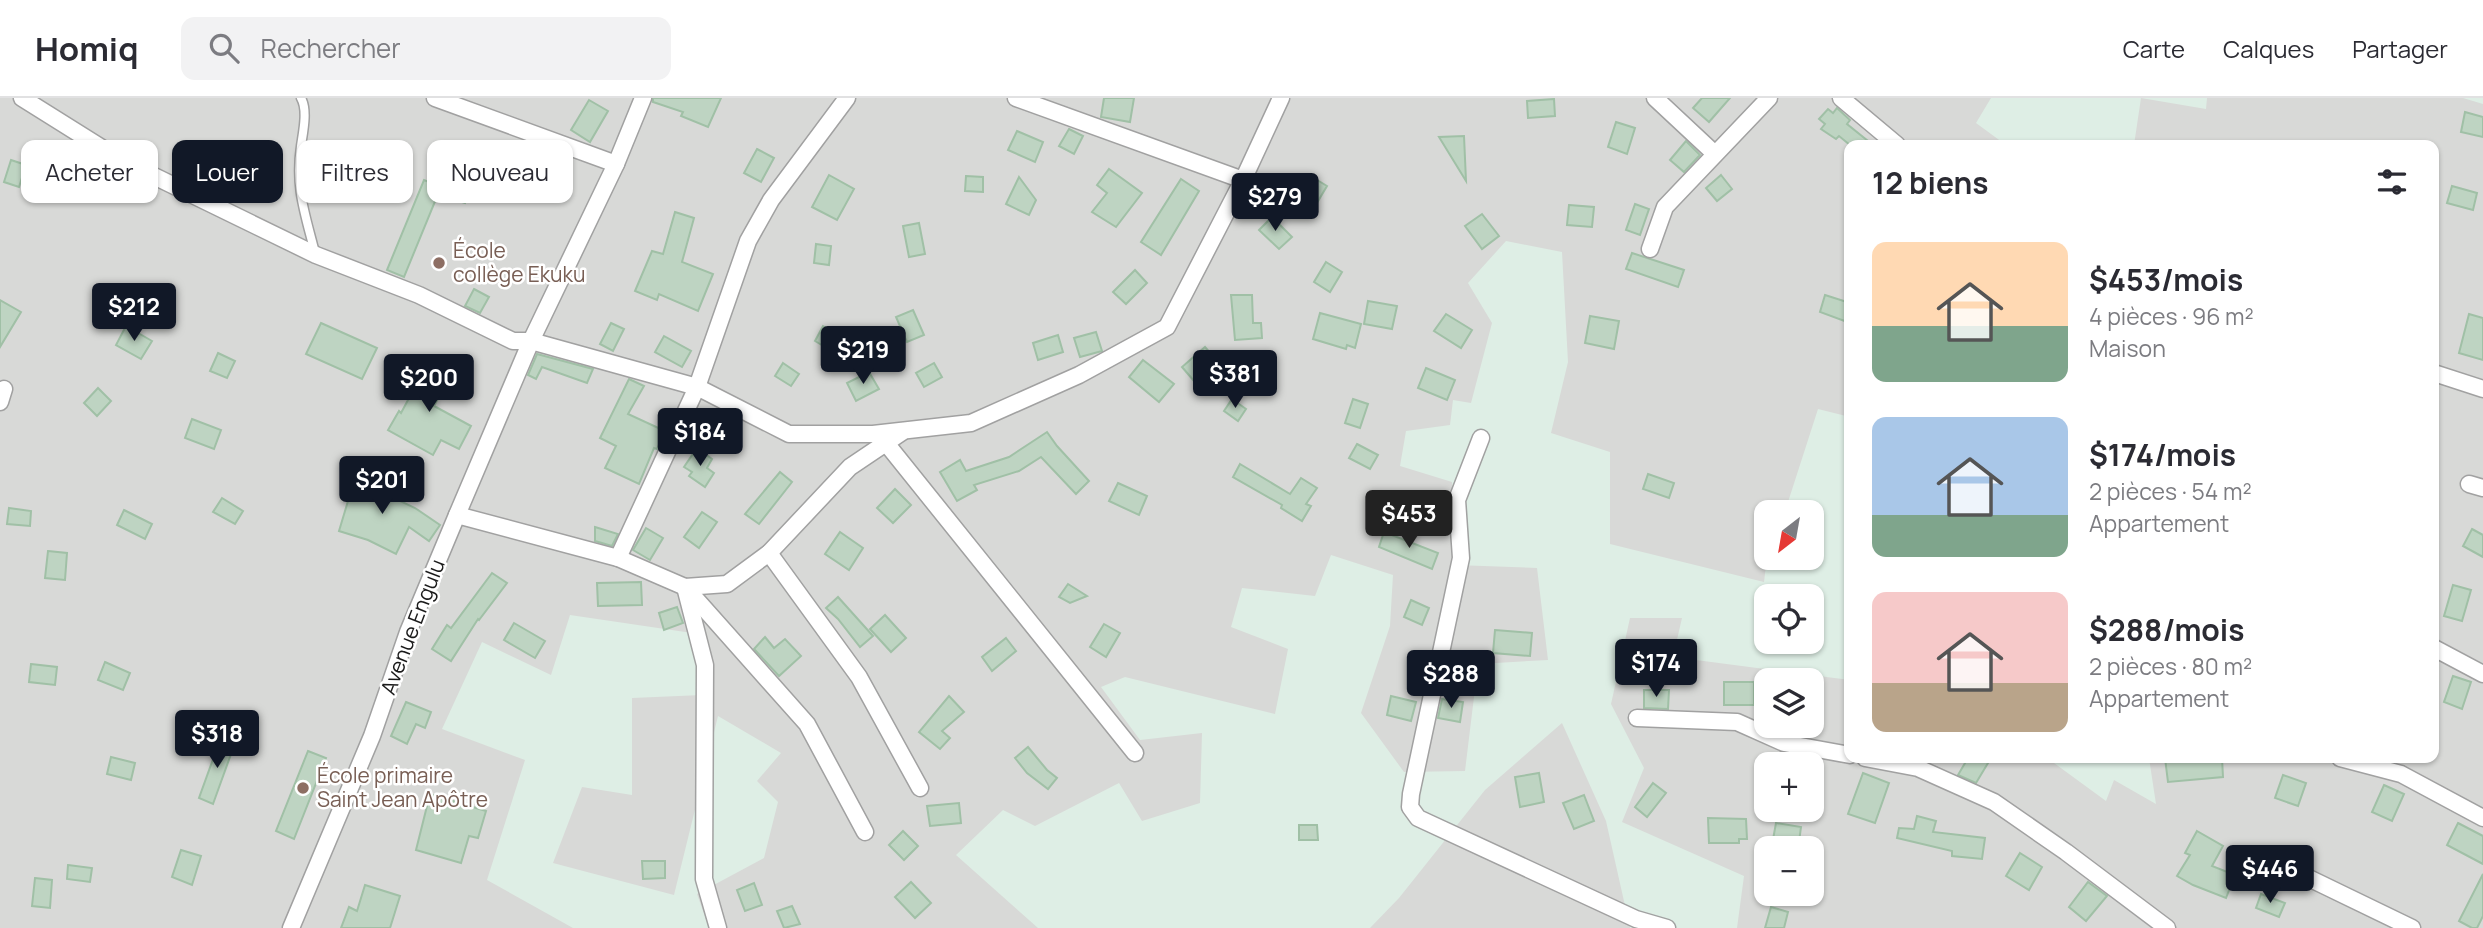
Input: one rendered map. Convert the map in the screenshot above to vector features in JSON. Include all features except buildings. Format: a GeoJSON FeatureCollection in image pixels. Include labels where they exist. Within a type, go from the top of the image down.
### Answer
{"type":"FeatureCollection","features":[{"type":"Feature","properties":{"kind":"street"},"geometry":{"type":"LineString","coordinates":[[22,98],[121,160],[316,255],[419,295],[513,341],[531,341],[697,387],[789,434],[873,434],[971,423],[1079,375],[1167,327],[1243,180],[1281,98]]}},
{"type":"Feature","properties":{"kind":"street"},"geometry":{"type":"LineString","coordinates":[[435,98],[616,164]]}},
{"type":"Feature","properties":{"kind":"street","name":"Avenue Engulu"},"geometry":{"type":"LineString","coordinates":[[291,928],[372,736],[408,632],[457,515],[531,341],[616,164],[643,98]]}},
{"type":"Feature","properties":{"kind":"street"},"geometry":{"type":"LineString","coordinates":[[618,558],[697,387],[748,241],[771,200],[847,98]]}},
{"type":"Feature","properties":{"kind":"street"},"geometry":{"type":"LineString","coordinates":[[1016,98],[1243,180]]}},
{"type":"Feature","properties":{"kind":"street"},"geometry":{"type":"LineString","coordinates":[[1655,98],[1715,155]]}},
{"type":"Feature","properties":{"kind":"street"},"geometry":{"type":"LineString","coordinates":[[1650,249],[1665,207],[1769,98]]}},
{"type":"Feature","properties":{"kind":"street"},"geometry":{"type":"LineString","coordinates":[[1841,98],[1891,140]]}},
{"type":"Feature","properties":{"kind":"street"},"geometry":{"type":"LineString","coordinates":[[2439,375],[2483,389]]}},
{"type":"Feature","properties":{"kind":"street"},"geometry":{"type":"LineString","coordinates":[[685,587],[727,584],[769,553],[850,467],[904,430]]}},
{"type":"Feature","properties":{"kind":"street"},"geometry":{"type":"LineString","coordinates":[[1482,438],[1457,500],[1461,558],[1410,793],[1410,807],[1418,818],[1636,919],[1667,928]]}},
{"type":"Feature","properties":{"kind":"street"},"geometry":{"type":"LineString","coordinates":[[886,443],[1135,753]]}},
{"type":"Feature","properties":{"kind":"street"},"geometry":{"type":"LineString","coordinates":[[457,515],[618,558],[685,587],[807,724],[865,832]]}},
{"type":"Feature","properties":{"kind":"street"},"geometry":{"type":"LineString","coordinates":[[769,553],[859,677],[920,788]]}},
{"type":"Feature","properties":{"kind":"street"},"geometry":{"type":"LineString","coordinates":[[685,587],[705,665],[704,879],[718,928]]}},
{"type":"Feature","properties":{"kind":"street"},"geometry":{"type":"LineString","coordinates":[[2439,651],[2483,674]]}},
{"type":"Feature","properties":{"kind":"street"},"geometry":{"type":"LineString","coordinates":[[1637,718],[1737,722],[1784,743],[1844,754]]}},
{"type":"Feature","properties":{"kind":"street"},"geometry":{"type":"LineString","coordinates":[[1892,763],[1919,768],[1994,802],[2167,928]]}},
{"type":"Feature","properties":{"kind":"street"},"geometry":{"type":"LineString","coordinates":[[2359,763],[2401,774],[2483,818]]}},
{"type":"Feature","properties":{"kind":"street"},"geometry":{"type":"LineString","coordinates":[[2290,869],[2412,928]]}},
{"type":"Feature","properties":{"kind":"lane"},"geometry":{"type":"LineString","coordinates":[[301,98],[304,104],[298,167],[299,191],[316,255]]}},
{"type":"Feature","properties":{"kind":"shaded area"},"geometry":{"type":"Polygon","coordinates":[[[0,98],[1991,98],[1976,123],[1999,140],[1844,140],[1844,416],[1818,409],[1789,500],[1754,500],[1754,570],[1766,570],[1764,582],[1610,544],[1610,452],[1551,433],[1568,362],[1562,252],[1506,241],[1468,283],[1492,323],[1471,403],[1453,400],[1450,425],[1406,431],[1400,466],[1452,482],[1455,565],[1537,568],[1548,660],[1478,664],[1465,771],[1404,772],[1361,713],[1390,626],[1393,575],[1331,555],[1315,596],[1242,588],[1231,627],[1288,649],[1275,714],[1125,677],[1101,687],[1140,740],[1202,733],[1200,803],[1142,821],[1119,783],[1035,826],[1003,810],[956,855],[1038,928],[709,928],[697,894],[764,858],[778,802],[757,781],[781,753],[718,716],[674,895],[553,863],[582,787],[632,795],[632,698],[702,695],[692,633],[570,615],[551,675],[482,642],[442,729],[525,760],[487,880],[573,928],[0,928],[0,98]]]}},
{"type":"Feature","properties":{"kind":"shaded area"},"geometry":{"type":"Polygon","coordinates":[[[2141,98],[2206,109],[2207,98],[2463,98],[2483,104],[2483,928],[1737,928],[1744,876],[1622,822],[1644,768],[1611,704],[1630,618],[1682,618],[1673,657],[1758,668],[1754,668],[1754,738],[1824,738],[1824,677],[1844,679],[1844,763],[2054,763],[2106,801],[2114,780],[2156,804],[2150,763],[2439,763],[2439,140],[2135,140],[2141,98]]]}},
{"type":"Feature","properties":{"kind":"shaded area"},"geometry":{"type":"Polygon","coordinates":[[[1562,723],[1606,821],[1630,928],[1370,928],[1399,898],[1485,790],[1562,723]]]}},
{"type":"Feature","properties":{"kind":"place","name":"École collège Ekuku"},"geometry":{"type":"Point","coordinates":[439,263]}},
{"type":"Feature","properties":{"kind":"place","name":"École primaire Saint Jean Apôtre"},"geometry":{"type":"Point","coordinates":[303,788]}}]}
